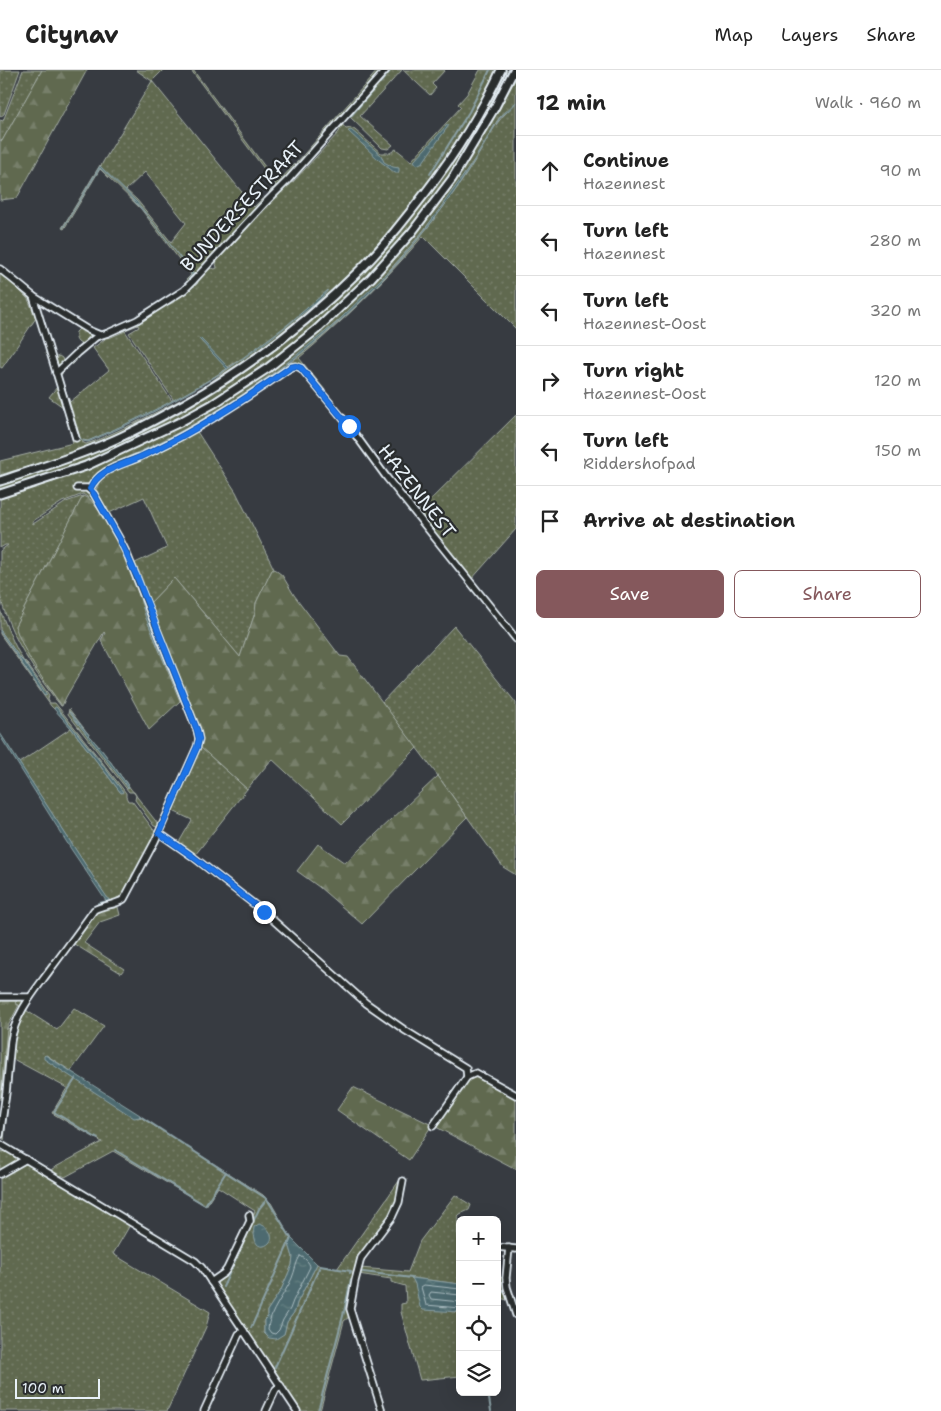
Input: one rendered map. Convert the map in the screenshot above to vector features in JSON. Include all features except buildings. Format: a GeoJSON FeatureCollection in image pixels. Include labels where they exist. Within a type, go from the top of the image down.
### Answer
{"type":"FeatureCollection","features":[{"type":"Feature","properties":{"kind":"main road"},"geometry":{"type":"LineString","coordinates":[[0,481],[100,446],[157,419],[205,392],[259,357],[308,319],[361,269],[402,223],[464,137],[501,70]]}},
{"type":"Feature","properties":{"kind":"main road"},"geometry":{"type":"LineString","coordinates":[[0,494],[86,466],[180,422],[213,404],[268,368],[316,330],[371,278],[418,224],[452,179],[495,107],[514,70]]}},
{"type":"Feature","properties":{"kind":"street","name":"BUNDERSESTRAAT"},"geometry":{"type":"LineString","coordinates":[[56,373],[76,353],[100,335],[137,320],[184,290],[288,180],[386,70]]}},
{"type":"Feature","properties":{"kind":"street"},"geometry":{"type":"LineString","coordinates":[[0,269],[33,296],[88,330],[100,335]]}},
{"type":"Feature","properties":{"kind":"street"},"geometry":{"type":"LineString","coordinates":[[33,296],[76,438]]}},
{"type":"Feature","properties":{"kind":"street","name":"HAZENNEST"},"geometry":{"type":"LineString","coordinates":[[90,489],[102,473],[160,448],[214,418],[291,367],[296,366],[301,368],[331,404],[387,478],[516,639]]}},
{"type":"Feature","properties":{"kind":"street"},"geometry":{"type":"LineString","coordinates":[[0,1135],[12,1033],[18,1018],[30,998],[94,910],[100,906],[117,904],[124,899],[159,833],[199,739],[137,577],[119,538],[90,489],[84,487],[77,488]]}},
{"type":"Feature","properties":{"kind":"street"},"geometry":{"type":"LineString","coordinates":[[159,833],[264,912],[366,1003],[406,1031],[466,1068],[467,1077]]}},
{"type":"Feature","properties":{"kind":"street"},"geometry":{"type":"LineString","coordinates":[[0,996],[30,998]]}},
{"type":"Feature","properties":{"kind":"street"},"geometry":{"type":"LineString","coordinates":[[433,1126],[467,1077],[476,1073],[516,1095]]}},
{"type":"Feature","properties":{"kind":"street"},"geometry":{"type":"LineString","coordinates":[[0,1144],[194,1261],[202,1268],[297,1411]]}},
{"type":"Feature","properties":{"kind":"street"},"geometry":{"type":"LineString","coordinates":[[0,1174],[26,1160]]}},
{"type":"Feature","properties":{"kind":"street"},"geometry":{"type":"LineString","coordinates":[[382,1411],[350,1308],[355,1280],[362,1258],[392,1217],[399,1202],[403,1181]]}},
{"type":"Feature","properties":{"kind":"street"},"geometry":{"type":"LineString","coordinates":[[211,1282],[227,1270],[250,1220],[249,1215]]}},
{"type":"Feature","properties":{"kind":"street"},"geometry":{"type":"LineString","coordinates":[[513,1248],[506,1278],[516,1315]]}},
{"type":"Feature","properties":{"kind":"street"},"geometry":{"type":"LineString","coordinates":[[204,1411],[239,1334],[244,1331]]}},
{"type":"Feature","properties":{"kind":"street"},"geometry":{"type":"LineString","coordinates":[[266,1411],[276,1389],[281,1386]]}},
{"type":"Feature","properties":{"kind":"green space"},"geometry":{"type":"Polygon","coordinates":[[[0,70],[20,70],[4,114],[0,117],[0,70]]]}},
{"type":"Feature","properties":{"kind":"green space"},"geometry":{"type":"Polygon","coordinates":[[[23,70],[42,70],[2,141],[0,140],[0,120],[3,121],[23,70]]]}},
{"type":"Feature","properties":{"kind":"green space"},"geometry":{"type":"Polygon","coordinates":[[[42,70],[87,70],[17,198],[0,200],[0,140],[2,141],[42,70]]]}},
{"type":"Feature","properties":{"kind":"green space"},"geometry":{"type":"Polygon","coordinates":[[[136,70],[163,70],[152,81],[136,70]]]}},
{"type":"Feature","properties":{"kind":"green space"},"geometry":{"type":"Polygon","coordinates":[[[191,70],[193,70],[277,183],[378,70],[384,70],[270,196],[269,192],[276,185],[191,70]]]}},
{"type":"Feature","properties":{"kind":"green space"},"geometry":{"type":"Polygon","coordinates":[[[388,70],[402,70],[360,116],[393,145],[388,149],[382,148],[349,116],[388,70]]]}},
{"type":"Feature","properties":{"kind":"green space"},"geometry":{"type":"Polygon","coordinates":[[[403,70],[445,70],[432,84],[436,88],[430,95],[403,70]]]}},
{"type":"Feature","properties":{"kind":"green space"},"geometry":{"type":"Polygon","coordinates":[[[480,70],[498,70],[458,142],[411,210],[375,252],[336,292],[294,328],[250,362],[204,392],[155,419],[92,447],[0,475],[0,461],[73,443],[63,407],[49,397],[57,387],[54,378],[74,437],[77,436],[58,376],[61,371],[71,361],[74,363],[72,365],[73,363],[71,363],[60,376],[70,402],[109,370],[93,348],[105,339],[87,348],[76,361],[74,358],[99,338],[133,324],[166,303],[174,302],[174,297],[189,286],[195,286],[198,283],[197,278],[205,270],[217,268],[218,256],[226,247],[230,247],[235,242],[235,237],[285,184],[289,186],[292,183],[339,132],[342,124],[346,129],[351,128],[355,130],[381,153],[390,153],[396,149],[411,161],[461,107],[458,104],[467,94],[480,70]],[[138,325],[108,336],[109,338],[125,331],[172,401],[173,399],[129,333],[139,327],[138,325]],[[200,339],[228,368],[160,408],[82,442],[86,444],[95,441],[190,395],[241,359],[228,367],[200,339]]]}},
{"type":"Feature","properties":{"kind":"green space"},"geometry":{"type":"Polygon","coordinates":[[[505,70],[507,70],[474,137],[457,165],[431,200],[403,236],[372,270],[306,332],[233,385],[195,409],[155,430],[79,463],[0,490],[0,485],[92,454],[145,431],[202,400],[257,364],[308,324],[355,280],[399,233],[438,182],[474,127],[505,70]]]}},
{"type":"Feature","properties":{"kind":"green space"},"geometry":{"type":"Polygon","coordinates":[[[516,78],[516,329],[423,236],[393,269],[348,314],[402,259],[428,227],[463,179],[493,129],[507,112],[497,121],[474,160],[408,250],[349,311],[284,366],[249,390],[180,432],[109,466],[171,438],[243,396],[277,372],[311,346],[340,322],[299,358],[325,390],[324,392],[299,364],[294,363],[240,400],[194,427],[236,492],[274,569],[256,603],[255,613],[240,657],[174,578],[150,603],[135,563],[167,548],[144,497],[109,513],[96,490],[99,482],[114,466],[101,472],[91,482],[77,485],[90,493],[121,546],[134,578],[106,521],[99,510],[83,494],[62,502],[33,521],[33,524],[66,502],[83,496],[15,626],[30,658],[61,706],[24,653],[9,623],[4,608],[0,594],[0,551],[8,545],[0,548],[0,496],[86,467],[149,441],[184,423],[266,371],[281,364],[352,300],[462,169],[516,78]]]}},
{"type":"Feature","properties":{"kind":"green space"},"geometry":{"type":"Polygon","coordinates":[[[152,81],[254,207],[264,197],[267,199],[201,270],[187,282],[186,280],[191,275],[141,209],[100,169],[64,229],[62,228],[152,81]],[[145,172],[126,190],[137,200],[171,242],[186,223],[145,172]]]}},
{"type":"Feature","properties":{"kind":"green space"},"geometry":{"type":"Polygon","coordinates":[[[0,269],[27,293],[32,304],[25,294],[9,280],[28,299],[36,318],[2,368],[0,367],[0,269]]]}},
{"type":"Feature","properties":{"kind":"green space"},"geometry":{"type":"Polygon","coordinates":[[[36,300],[94,335],[58,370],[54,358],[59,356],[63,361],[81,344],[76,337],[76,332],[79,329],[40,304],[51,349],[36,300]]]}},
{"type":"Feature","properties":{"kind":"green space"},"geometry":{"type":"Polygon","coordinates":[[[516,415],[516,529],[471,580],[417,513],[516,415]]]}},
{"type":"Feature","properties":{"kind":"green space"},"geometry":{"type":"Polygon","coordinates":[[[83,496],[90,499],[100,512],[118,543],[134,578],[146,618],[180,701],[149,730],[101,640],[104,632],[62,706],[30,658],[15,626],[83,496]]]}},
{"type":"Feature","properties":{"kind":"green space"},"geometry":{"type":"Polygon","coordinates":[[[274,569],[282,575],[294,595],[340,656],[348,657],[417,748],[342,824],[272,759],[247,789],[199,746],[203,741],[150,603],[174,578],[240,657],[255,613],[256,603],[274,569]]]}},
{"type":"Feature","properties":{"kind":"green space"},"geometry":{"type":"Polygon","coordinates":[[[139,587],[195,732],[196,740],[194,751],[161,826],[154,826],[135,800],[136,795],[158,824],[162,821],[195,742],[192,725],[148,617],[139,587]]]}},
{"type":"Feature","properties":{"kind":"green space"},"geometry":{"type":"Polygon","coordinates":[[[0,610],[17,649],[24,662],[0,630],[0,610]]]}},
{"type":"Feature","properties":{"kind":"green space"},"geometry":{"type":"Polygon","coordinates":[[[454,626],[516,703],[516,875],[503,867],[382,702],[454,626]]]}},
{"type":"Feature","properties":{"kind":"green space"},"geometry":{"type":"Polygon","coordinates":[[[0,632],[45,696],[24,662],[49,695],[48,700],[50,703],[55,703],[126,793],[128,801],[132,801],[156,833],[136,873],[132,874],[125,892],[122,896],[112,901],[98,904],[109,901],[19,763],[71,728],[121,793],[123,792],[56,707],[54,709],[51,706],[0,632]]]}},
{"type":"Feature","properties":{"kind":"green space"},"geometry":{"type":"Polygon","coordinates":[[[69,709],[90,736],[69,712],[129,787],[122,778],[133,792],[129,792],[68,714],[69,709]]]}},
{"type":"Feature","properties":{"kind":"green space"},"geometry":{"type":"Polygon","coordinates":[[[199,746],[247,789],[195,855],[178,844],[192,820],[173,811],[199,746]]]}},
{"type":"Feature","properties":{"kind":"green space"},"geometry":{"type":"Polygon","coordinates":[[[438,776],[467,817],[362,924],[319,887],[297,871],[318,844],[345,863],[438,776]]]}},
{"type":"Feature","properties":{"kind":"green space"},"geometry":{"type":"Polygon","coordinates":[[[118,907],[120,915],[100,922],[84,943],[124,969],[121,973],[74,944],[98,911],[118,907]]]}},
{"type":"Feature","properties":{"kind":"green space"},"geometry":{"type":"Polygon","coordinates":[[[22,999],[24,1002],[17,1016],[0,1126],[7,1028],[9,1029],[20,1008],[16,1000],[0,1000],[22,999]]]}},
{"type":"Feature","properties":{"kind":"green space"},"geometry":{"type":"Polygon","coordinates":[[[0,1001],[16,1001],[17,1005],[19,1005],[7,1028],[0,1100],[0,1001]]]}},
{"type":"Feature","properties":{"kind":"green space"},"geometry":{"type":"Polygon","coordinates":[[[74,1008],[104,1026],[71,1071],[46,1055],[138,1118],[140,1117],[263,1195],[271,1203],[291,1238],[289,1244],[293,1257],[292,1265],[281,1290],[267,1311],[267,1317],[264,1320],[264,1333],[284,1334],[287,1322],[295,1311],[297,1303],[317,1264],[337,1269],[399,1181],[398,1193],[391,1212],[366,1246],[357,1264],[351,1290],[349,1317],[344,1321],[320,1411],[301,1411],[216,1283],[227,1272],[255,1211],[218,1187],[206,1206],[113,1151],[65,1177],[62,1175],[59,1177],[51,1171],[52,1169],[102,1142],[52,1113],[67,1088],[13,1059],[4,1140],[2,1132],[13,1036],[24,1011],[27,1010],[57,1030],[74,1008]]]}},
{"type":"Feature","properties":{"kind":"green space"},"geometry":{"type":"Polygon","coordinates":[[[473,1073],[516,1099],[516,1169],[436,1127],[473,1073]]]}},
{"type":"Feature","properties":{"kind":"green space"},"geometry":{"type":"Polygon","coordinates":[[[353,1087],[432,1125],[409,1160],[337,1110],[353,1087]]]}},
{"type":"Feature","properties":{"kind":"green space"},"geometry":{"type":"Polygon","coordinates":[[[6,1151],[16,1157],[17,1161],[0,1171],[0,1152],[6,1151]]]}},
{"type":"Feature","properties":{"kind":"green space"},"geometry":{"type":"Polygon","coordinates":[[[27,1164],[130,1225],[113,1254],[210,1312],[206,1327],[167,1411],[0,1411],[0,1177],[27,1164]]]}},
{"type":"Feature","properties":{"kind":"green space"},"geometry":{"type":"Polygon","coordinates":[[[455,1195],[471,1205],[469,1210],[456,1216],[456,1283],[413,1278],[415,1284],[456,1312],[456,1376],[420,1380],[401,1312],[401,1304],[406,1303],[405,1286],[391,1282],[391,1279],[358,1274],[360,1268],[408,1272],[420,1241],[455,1195]]]}},
{"type":"Feature","properties":{"kind":"green space"},"geometry":{"type":"Polygon","coordinates":[[[501,1278],[504,1278],[509,1300],[501,1299],[501,1278]]]}},
{"type":"Feature","properties":{"kind":"water"},"geometry":{"type":"Polygon","coordinates":[[[516,102],[498,121],[482,149],[447,203],[403,257],[350,312],[292,361],[230,404],[167,440],[108,466],[186,429],[232,402],[278,370],[335,324],[394,266],[423,232],[471,165],[500,117],[516,102]]]}},
{"type":"Feature","properties":{"kind":"water"},"geometry":{"type":"Polygon","coordinates":[[[449,125],[423,162],[417,165],[414,161],[449,125]]]}},
{"type":"Feature","properties":{"kind":"water"},"geometry":{"type":"Polygon","coordinates":[[[351,130],[381,155],[384,162],[399,168],[398,173],[395,173],[379,160],[348,131],[351,130]]]}},
{"type":"Feature","properties":{"kind":"water"},"geometry":{"type":"Polygon","coordinates":[[[100,166],[137,202],[151,221],[126,192],[100,168],[63,228],[100,166]]]}},
{"type":"Feature","properties":{"kind":"water"},"geometry":{"type":"Polygon","coordinates":[[[151,221],[161,232],[176,253],[151,221]]]}},
{"type":"Feature","properties":{"kind":"water"},"geometry":{"type":"Polygon","coordinates":[[[176,253],[194,273],[187,281],[192,275],[176,253]]]}},
{"type":"Feature","properties":{"kind":"water"},"geometry":{"type":"Polygon","coordinates":[[[328,290],[310,308],[233,365],[287,325],[328,290]]]}},
{"type":"Feature","properties":{"kind":"water"},"geometry":{"type":"Polygon","coordinates":[[[200,338],[229,368],[192,391],[141,418],[88,442],[83,441],[80,438],[88,441],[124,425],[176,399],[227,369],[200,338]]]}},
{"type":"Feature","properties":{"kind":"water"},"geometry":{"type":"Polygon","coordinates":[[[138,587],[148,617],[181,698],[180,699],[146,618],[138,587]]]}},
{"type":"Feature","properties":{"kind":"water"},"geometry":{"type":"Polygon","coordinates":[[[0,630],[26,664],[47,695],[45,696],[0,630]]]}},
{"type":"Feature","properties":{"kind":"water"},"geometry":{"type":"Polygon","coordinates":[[[55,707],[123,792],[121,793],[54,709],[55,707]]]}},
{"type":"Feature","properties":{"kind":"water"},"geometry":{"type":"Polygon","coordinates":[[[69,712],[104,753],[128,788],[69,712]]]}},
{"type":"Feature","properties":{"kind":"water"},"geometry":{"type":"Polygon","coordinates":[[[0,733],[98,884],[109,900],[113,901],[97,903],[106,901],[71,849],[0,736],[0,733]]]}},
{"type":"Feature","properties":{"kind":"water"},"geometry":{"type":"Polygon","coordinates":[[[45,1055],[140,1115],[140,1117],[134,1118],[44,1059],[45,1055]]]}},
{"type":"Feature","properties":{"kind":"water"},"geometry":{"type":"Polygon","coordinates":[[[259,1224],[267,1228],[271,1233],[270,1242],[263,1246],[257,1244],[254,1234],[254,1227],[259,1224]]]}},
{"type":"Feature","properties":{"kind":"water"},"geometry":{"type":"Polygon","coordinates":[[[291,1238],[317,1264],[297,1303],[295,1311],[287,1322],[284,1334],[276,1339],[269,1338],[264,1333],[264,1320],[267,1317],[267,1311],[281,1290],[292,1265],[293,1257],[289,1244],[291,1238]]]}},
{"type":"Feature","properties":{"kind":"water"},"geometry":{"type":"Polygon","coordinates":[[[412,1278],[456,1284],[456,1312],[423,1310],[420,1307],[412,1278]]]}},
{"type":"Feature","properties":{"kind":"waterway"},"geometry":{"type":"LineString","coordinates":[[380,83],[391,70]]}},
{"type":"Feature","properties":{"kind":"waterway"},"geometry":{"type":"LineString","coordinates":[[430,174],[469,112],[490,70]]}},
{"type":"Feature","properties":{"kind":"waterway"},"geometry":{"type":"LineString","coordinates":[[350,117],[375,88]]}},
{"type":"Feature","properties":{"kind":"waterway"},"geometry":{"type":"LineString","coordinates":[[76,1078],[54,1112],[98,1139]]}},
{"type":"Feature","properties":{"kind":"waterway"},"geometry":{"type":"LineString","coordinates":[[140,1116],[267,1199]]}},
{"type":"Feature","properties":{"kind":"waterway"},"geometry":{"type":"LineString","coordinates":[[115,1150],[205,1205],[226,1172]]}},
{"type":"Feature","properties":{"kind":"waterway"},"geometry":{"type":"LineString","coordinates":[[223,1287],[259,1209],[267,1199],[291,1238],[251,1328]]}},
{"type":"Feature","properties":{"kind":"waterway"},"geometry":{"type":"LineString","coordinates":[[275,1367],[320,1266],[351,1271],[350,1273]]}},
{"type":"Feature","properties":{"kind":"waterway"},"geometry":{"type":"LineString","coordinates":[[363,1272],[412,1278]]}},
{"type":"Feature","properties":{"kind":"waterway"},"geometry":{"type":"LineString","coordinates":[[318,1411],[351,1279]]}},
{"type":"Feature","properties":{"kind":"waterway"},"geometry":{"type":"LineString","coordinates":[[489,1396],[491,1411]]}},
{"type":"Feature","properties":{"kind":"route"},"geometry":{"type":"LineString","coordinates":[[264,912],[159,833],[199,739],[137,577],[119,538],[90,489],[102,473],[167,444],[214,418],[291,367],[301,368],[349,426]]}}]}
